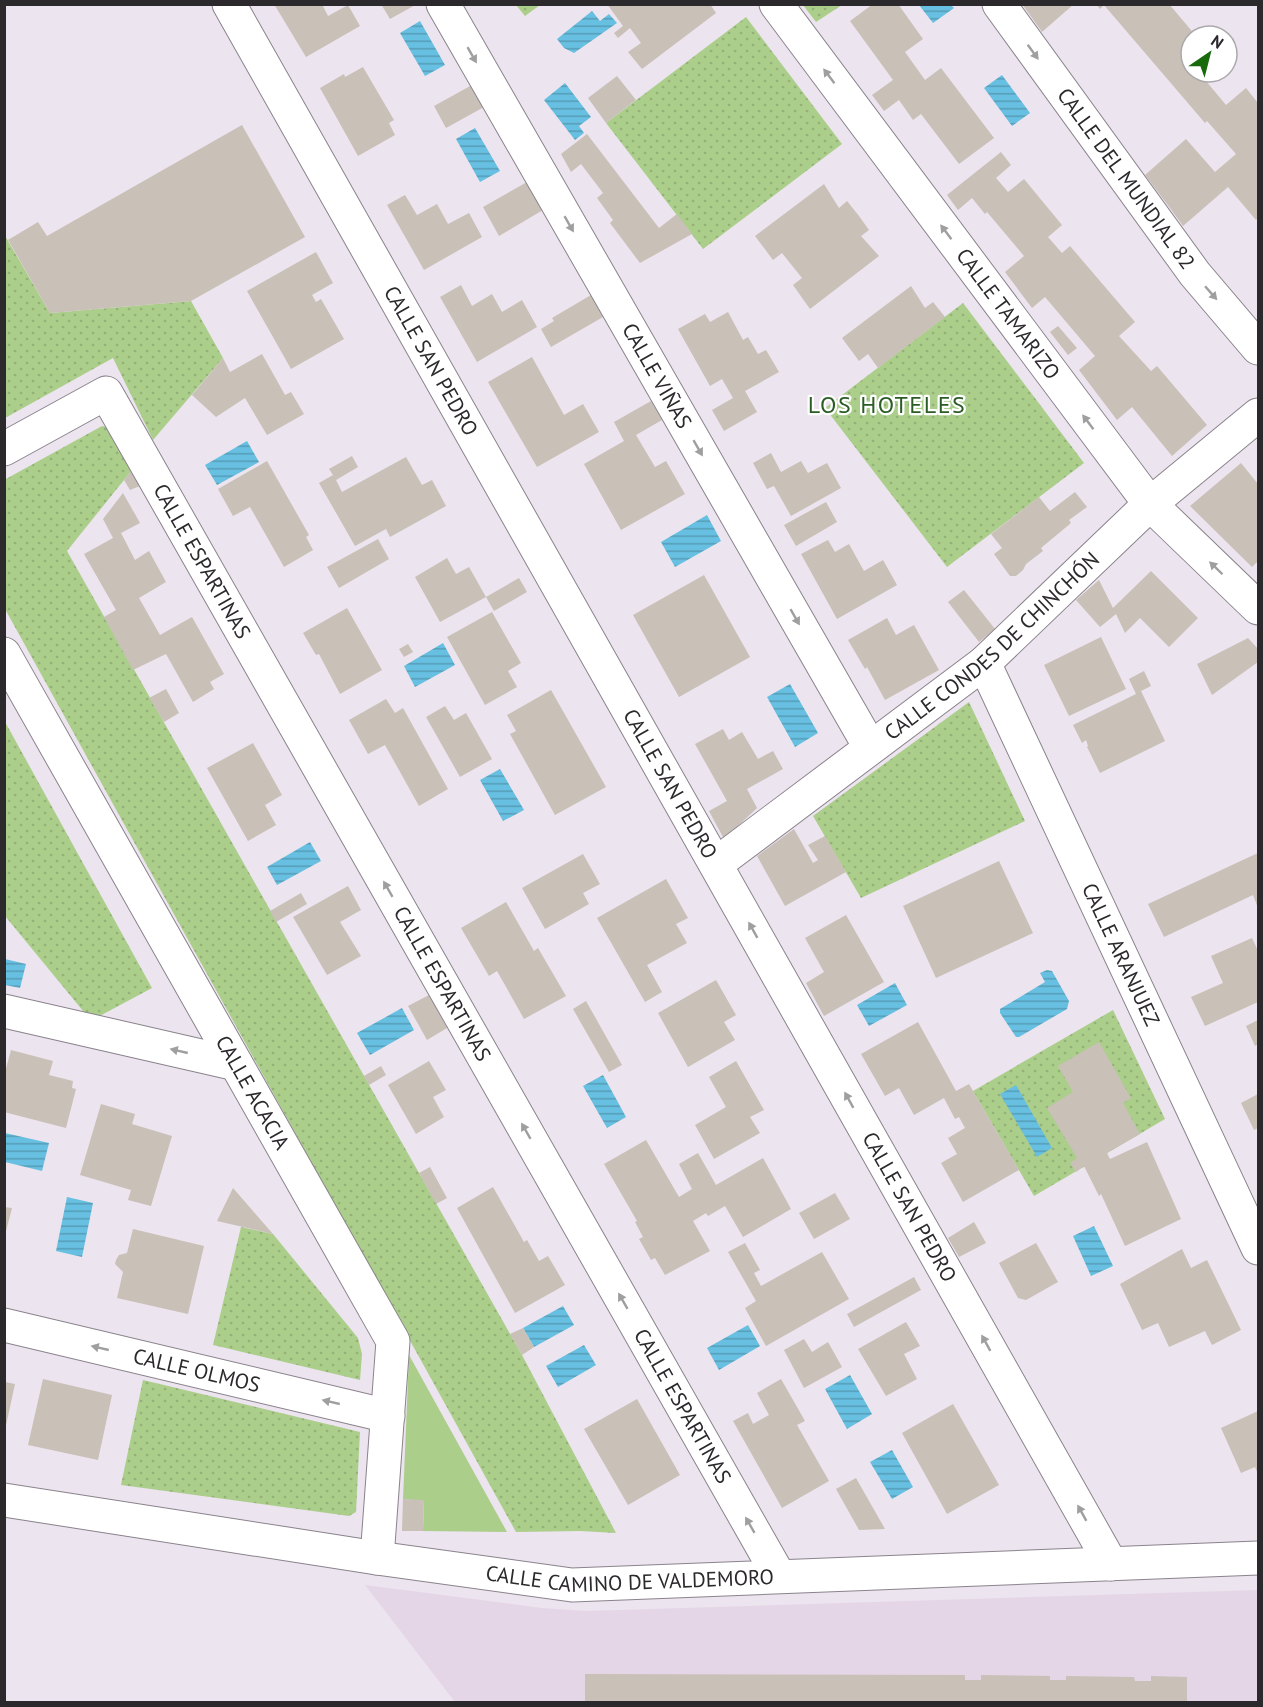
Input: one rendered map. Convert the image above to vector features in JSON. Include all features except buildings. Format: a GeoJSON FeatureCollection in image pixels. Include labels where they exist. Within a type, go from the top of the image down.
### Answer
{"type":"FeatureCollection","features":[{"type":"Feature","properties":{"kind":"street","name":"CALLE SAN PEDRO"},"geometry":{"type":"LineString","coordinates":[[229,4],[1111,1564]]}},
{"type":"Feature","properties":{"kind":"street","name":"CALLE VIÑAS"},"geometry":{"type":"LineString","coordinates":[[443,4],[870,747]]}},
{"type":"Feature","properties":{"kind":"street","name":"CALLE TAMARIZO"},"geometry":{"type":"LineString","coordinates":[[776,4],[1150,504],[1258,608]]}},
{"type":"Feature","properties":{"kind":"street","name":"CALLE DEL MUNDIAL 82"},"geometry":{"type":"LineString","coordinates":[[999,4],[1195,274],[1258,348]]}},
{"type":"Feature","properties":{"kind":"street","name":"CALLE ESPARTINAS"},"geometry":{"type":"LineString","coordinates":[[4,448],[106,393],[779,1576]]}},
{"type":"Feature","properties":{"kind":"street","name":"CALLE CONDES DE CHINCHÓN"},"geometry":{"type":"LineString","coordinates":[[716,864],[984,663],[1150,504],[1258,415]]}},
{"type":"Feature","properties":{"kind":"street","name":"CALLE ACACIA"},"geometry":{"type":"LineString","coordinates":[[4,654],[393,1341],[377,1558]]}},
{"type":"Feature","properties":{"kind":"street","name":"CALLE ARANJUEZ"},"geometry":{"type":"LineString","coordinates":[[984,663],[1258,1248]]}},
{"type":"Feature","properties":{"kind":"street"},"geometry":{"type":"LineString","coordinates":[[4,1011],[236,1064]]}},
{"type":"Feature","properties":{"kind":"street","name":"CALLE OLMOS"},"geometry":{"type":"LineString","coordinates":[[4,1325],[388,1416]]}},
{"type":"Feature","properties":{"kind":"street","name":"CALLE CAMINO DE VALDEMORO"},"geometry":{"type":"LineString","coordinates":[[4,1500],[377,1558],[572,1585],[1258,1558]]}},
{"type":"Feature","properties":{"kind":"shaded area"},"geometry":{"type":"Polygon","coordinates":[[[365,1585],[542,1608],[586,1611],[1258,1590],[1258,1702],[455,1702],[365,1585]]]}},
{"type":"Feature","properties":{"kind":"green space"},"geometry":{"type":"Polygon","coordinates":[[[516,5],[540,5],[525,16],[516,5]]]}},
{"type":"Feature","properties":{"kind":"green space"},"geometry":{"type":"Polygon","coordinates":[[[803,5],[842,5],[816,22],[803,5]]]}},
{"type":"Feature","properties":{"kind":"green space"},"geometry":{"type":"Polygon","coordinates":[[[746,17],[842,144],[703,249],[606,123],[746,17]]]}},
{"type":"Feature","properties":{"kind":"green space"},"geometry":{"type":"Polygon","coordinates":[[[4,234],[50,313],[191,301],[223,358],[153,440],[113,358],[5,418],[4,234]]]}},
{"type":"Feature","properties":{"kind":"green space"},"geometry":{"type":"Polygon","coordinates":[[[963,303],[1084,463],[947,567],[825,408],[963,303]]]}},
{"type":"Feature","properties":{"kind":"green space"},"geometry":{"type":"Polygon","coordinates":[[[102,426],[108,427],[132,470],[67,551],[522,1355],[616,1533],[516,1532],[5,609],[4,480],[102,426]]]}},
{"type":"Feature","properties":{"kind":"green space"},"geometry":{"type":"Polygon","coordinates":[[[969,702],[1025,821],[861,898],[813,816],[969,702]]]}},
{"type":"Feature","properties":{"kind":"green space"},"geometry":{"type":"Polygon","coordinates":[[[4,720],[152,988],[94,1019],[88,1017],[5,916],[4,720]]]}},
{"type":"Feature","properties":{"kind":"green space"},"geometry":{"type":"Polygon","coordinates":[[[1113,1010],[1165,1119],[1034,1196],[973,1091],[1113,1010]]]}},
{"type":"Feature","properties":{"kind":"green space"},"geometry":{"type":"Polygon","coordinates":[[[241,1227],[273,1234],[358,1338],[362,1354],[360,1380],[213,1345],[241,1227]]]}},
{"type":"Feature","properties":{"kind":"green space"},"geometry":{"type":"Polygon","coordinates":[[[409,1355],[507,1532],[423,1531],[424,1501],[403,1499],[409,1355]]]}},
{"type":"Feature","properties":{"kind":"green space"},"geometry":{"type":"Polygon","coordinates":[[[143,1380],[360,1432],[356,1512],[349,1516],[121,1485],[143,1380]]]}},
{"type":"Feature","properties":{"kind":"water"},"geometry":{"type":"Polygon","coordinates":[[[919,5],[951,5],[954,8],[933,23],[919,5]]]}},
{"type":"Feature","properties":{"kind":"water"},"geometry":{"type":"Polygon","coordinates":[[[592,11],[600,21],[609,14],[617,23],[574,53],[564,48],[557,39],[592,11]]]}},
{"type":"Feature","properties":{"kind":"water"},"geometry":{"type":"Polygon","coordinates":[[[420,21],[445,65],[425,76],[400,33],[420,21]]]}},
{"type":"Feature","properties":{"kind":"water"},"geometry":{"type":"Polygon","coordinates":[[[1002,75],[1030,113],[1012,126],[984,88],[1002,75]]]}},
{"type":"Feature","properties":{"kind":"water"},"geometry":{"type":"Polygon","coordinates":[[[565,83],[591,117],[579,126],[584,133],[575,140],[544,100],[565,83]]]}},
{"type":"Feature","properties":{"kind":"water"},"geometry":{"type":"Polygon","coordinates":[[[475,128],[500,171],[480,182],[456,139],[475,128]]]}},
{"type":"Feature","properties":{"kind":"water"},"geometry":{"type":"Polygon","coordinates":[[[247,441],[259,462],[217,485],[205,465],[247,441]]]}},
{"type":"Feature","properties":{"kind":"water"},"geometry":{"type":"Polygon","coordinates":[[[707,515],[721,541],[675,567],[661,542],[707,515]]]}},
{"type":"Feature","properties":{"kind":"water"},"geometry":{"type":"Polygon","coordinates":[[[443,643],[455,665],[415,687],[404,666],[443,643]]]}},
{"type":"Feature","properties":{"kind":"water"},"geometry":{"type":"Polygon","coordinates":[[[790,684],[818,733],[795,747],[767,697],[790,684]]]}},
{"type":"Feature","properties":{"kind":"water"},"geometry":{"type":"Polygon","coordinates":[[[500,769],[524,810],[503,821],[480,780],[500,769]]]}},
{"type":"Feature","properties":{"kind":"water"},"geometry":{"type":"Polygon","coordinates":[[[310,842],[321,861],[277,885],[267,867],[310,842]]]}},
{"type":"Feature","properties":{"kind":"water"},"geometry":{"type":"Polygon","coordinates":[[[5,959],[26,964],[20,988],[5,985],[5,959]]]}},
{"type":"Feature","properties":{"kind":"water"},"geometry":{"type":"Polygon","coordinates":[[[1047,970],[1052,971],[1069,1001],[1067,1009],[1016,1037],[1000,1013],[1000,1009],[1045,982],[1040,973],[1047,970]]]}},
{"type":"Feature","properties":{"kind":"water"},"geometry":{"type":"Polygon","coordinates":[[[895,983],[907,1005],[869,1026],[857,1005],[895,983]]]}},
{"type":"Feature","properties":{"kind":"water"},"geometry":{"type":"Polygon","coordinates":[[[402,1008],[414,1030],[370,1055],[357,1033],[402,1008]]]}},
{"type":"Feature","properties":{"kind":"water"},"geometry":{"type":"Polygon","coordinates":[[[603,1075],[626,1117],[607,1128],[583,1086],[603,1075]]]}},
{"type":"Feature","properties":{"kind":"water"},"geometry":{"type":"Polygon","coordinates":[[[1016,1085],[1052,1148],[1037,1157],[1000,1094],[1016,1085]]]}},
{"type":"Feature","properties":{"kind":"water"},"geometry":{"type":"Polygon","coordinates":[[[5,1133],[49,1143],[42,1171],[5,1162],[5,1133]]]}},
{"type":"Feature","properties":{"kind":"water"},"geometry":{"type":"Polygon","coordinates":[[[67,1197],[93,1203],[82,1257],[56,1251],[67,1197]]]}},
{"type":"Feature","properties":{"kind":"water"},"geometry":{"type":"Polygon","coordinates":[[[1094,1226],[1113,1266],[1091,1276],[1073,1236],[1094,1226]]]}},
{"type":"Feature","properties":{"kind":"water"},"geometry":{"type":"Polygon","coordinates":[[[563,1306],[574,1325],[534,1347],[523,1328],[563,1306]]]}},
{"type":"Feature","properties":{"kind":"water"},"geometry":{"type":"Polygon","coordinates":[[[748,1325],[760,1346],[719,1370],[707,1348],[748,1325]]]}},
{"type":"Feature","properties":{"kind":"water"},"geometry":{"type":"Polygon","coordinates":[[[584,1345],[596,1365],[558,1387],[546,1366],[584,1345]]]}},
{"type":"Feature","properties":{"kind":"water"},"geometry":{"type":"Polygon","coordinates":[[[850,1375],[872,1414],[847,1429],[825,1389],[850,1375]]]}},
{"type":"Feature","properties":{"kind":"water"},"geometry":{"type":"Polygon","coordinates":[[[892,1450],[913,1487],[892,1499],[870,1462],[892,1450]]]}},
{"type":"Feature","properties":{"kind":"district","name":"LOS HOTELES"},"geometry":{"type":"Point","coordinates":[887,405]}}]}
